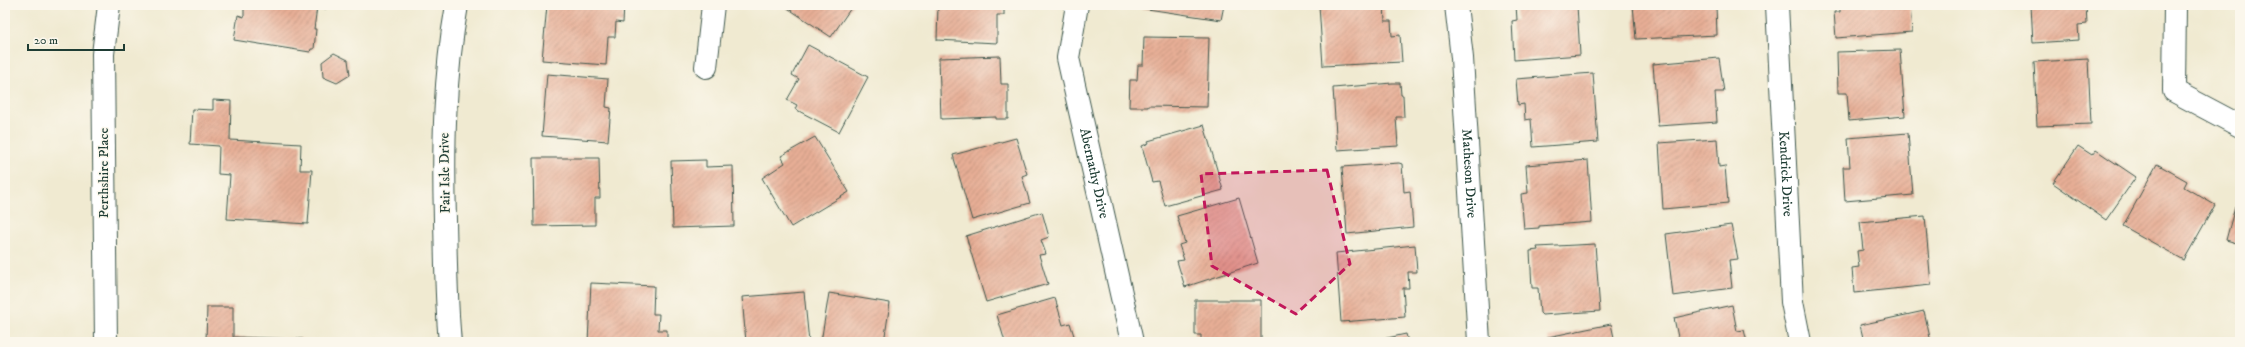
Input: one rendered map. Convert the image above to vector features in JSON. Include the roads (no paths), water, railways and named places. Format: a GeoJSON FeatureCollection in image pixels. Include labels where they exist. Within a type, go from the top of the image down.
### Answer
{"type":"FeatureCollection","features":[{"type":"Feature","properties":{"kind":"street","name":"Perthshire Place"},"geometry":{"type":"LineString","coordinates":[[106,342],[104,54],[109,5]]}},
{"type":"Feature","properties":{"kind":"street","name":"Fair Isle Drive"},"geometry":{"type":"LineString","coordinates":[[450,342],[447,306],[443,148],[449,48],[457,5]]}},
{"type":"Feature","properties":{"kind":"street"},"geometry":{"type":"LineString","coordinates":[[706,68],[713,5]]}},
{"type":"Feature","properties":{"kind":"street","name":"Abernathy Drive"},"geometry":{"type":"LineString","coordinates":[[1077,5],[1068,58],[1132,342]]}},
{"type":"Feature","properties":{"kind":"street","name":"Matheson Drive"},"geometry":{"type":"LineString","coordinates":[[1456,5],[1462,58],[1479,342]]}},
{"type":"Feature","properties":{"kind":"street","name":"Kendrick Drive"},"geometry":{"type":"LineString","coordinates":[[1777,5],[1792,302],[1800,342]]}},
{"type":"Feature","properties":{"kind":"street"},"geometry":{"type":"LineString","coordinates":[[2175,5],[2174,91],[2240,126]]}}]}
